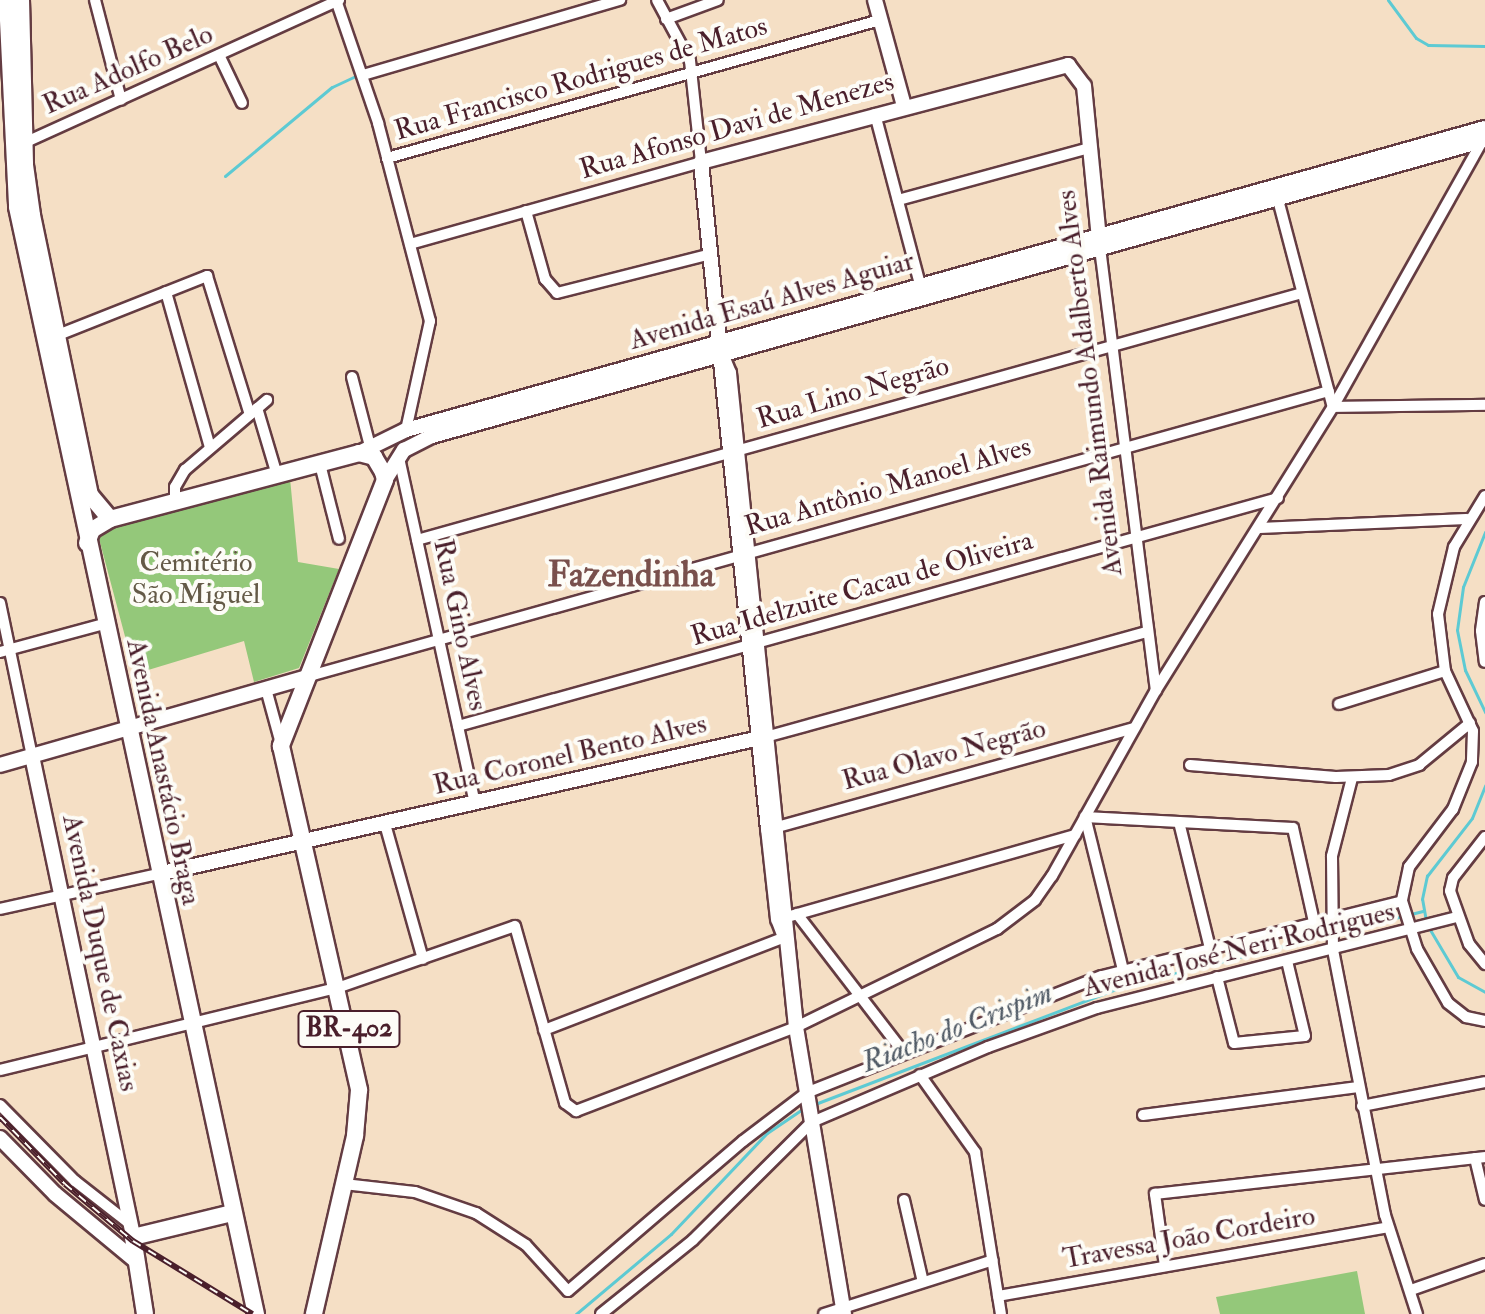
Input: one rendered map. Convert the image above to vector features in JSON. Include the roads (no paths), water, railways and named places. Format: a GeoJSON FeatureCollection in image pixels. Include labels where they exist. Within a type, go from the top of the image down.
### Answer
{"type":"FeatureCollection","features":[{"type":"Feature","properties":{"kind":"main road","name":"Avenida Anastácio Braga"},"geometry":{"type":"LineString","coordinates":[[7,0],[4,87],[12,172],[29,232],[87,543],[158,874],[232,1213],[260,1312]]}},
{"type":"Feature","properties":{"kind":"main road","name":"Avenida Anastácio Braga"},"geometry":{"type":"LineString","coordinates":[[21,0],[29,232]]}},
{"type":"Feature","properties":{"kind":"main road","name":"Avenida Anastácio Braga"},"geometry":{"type":"LineString","coordinates":[[50,338],[90,495],[110,519]]}},
{"type":"Feature","properties":{"kind":"main road","name":"Avenida Esaú Alves Aguiar"},"geometry":{"type":"LineString","coordinates":[[110,519],[320,464],[364,449]]}},
{"type":"Feature","properties":{"kind":"main road"},"geometry":{"type":"LineString","coordinates":[[281,746],[385,480],[378,461],[364,449]]}},
{"type":"Feature","properties":{"kind":"main road"},"geometry":{"type":"LineString","coordinates":[[87,543],[92,530],[110,519]]}},
{"type":"Feature","properties":{"kind":"main road","name":"BR-402"},"geometry":{"type":"LineString","coordinates":[[281,746],[340,987],[359,1090],[344,1184],[314,1314]]}},
{"type":"Feature","properties":{"kind":"main road"},"geometry":{"type":"LineString","coordinates":[[131,1230],[232,1213]]}},
{"type":"Feature","properties":{"kind":"main road","name":"Avenida Duque de Caxias"},"geometry":{"type":"LineString","coordinates":[[131,1230],[145,1314]]}},
{"type":"Feature","properties":{"kind":"street"},"geometry":{"type":"LineString","coordinates":[[95,0],[121,100]]}},
{"type":"Feature","properties":{"kind":"street","name":"Rua Adolfo Belo"},"geometry":{"type":"LineString","coordinates":[[24,143],[337,0]]}},
{"type":"Feature","properties":{"kind":"street"},"geometry":{"type":"LineString","coordinates":[[337,0],[387,158],[430,335],[399,456]]}},
{"type":"Feature","properties":{"kind":"street"},"geometry":{"type":"LineString","coordinates":[[363,75],[620,0]]}},
{"type":"Feature","properties":{"kind":"street"},"geometry":{"type":"LineString","coordinates":[[657,0],[685,48],[693,74],[773,828],[788,916],[785,937],[806,1093],[843,1311]]}},
{"type":"Feature","properties":{"kind":"street"},"geometry":{"type":"LineString","coordinates":[[666,19],[718,0]]}},
{"type":"Feature","properties":{"kind":"street"},"geometry":{"type":"LineString","coordinates":[[875,0],[904,106]]}},
{"type":"Feature","properties":{"kind":"street","name":"Rua Francisco Rodrigues de Matos"},"geometry":{"type":"LineString","coordinates":[[387,158],[880,20]]}},
{"type":"Feature","properties":{"kind":"street"},"geometry":{"type":"LineString","coordinates":[[219,55],[242,103]]}},
{"type":"Feature","properties":{"kind":"street","name":"Rua Afonso Davi de Menezes"},"geometry":{"type":"LineString","coordinates":[[410,244],[1048,67],[1077,70]]}},
{"type":"Feature","properties":{"kind":"street","name":"Avenida Raimundo Adalberto Alves"},"geometry":{"type":"LineString","coordinates":[[1077,70],[1084,86],[1121,448],[1156,690]]}},
{"type":"Feature","properties":{"kind":"street"},"geometry":{"type":"LineString","coordinates":[[875,114],[922,292]]}},
{"type":"Feature","properties":{"kind":"street"},"geometry":{"type":"LineString","coordinates":[[0,1070],[340,987],[515,926],[571,1111],[796,1027],[1011,920],[1045,887],[1156,690],[1333,407],[1483,138]]}},
{"type":"Feature","properties":{"kind":"street","name":"Avenida Esaú Alves Aguiar"},"geometry":{"type":"LineString","coordinates":[[364,449],[406,430],[565,392],[1276,192],[1483,138]]}},
{"type":"Feature","properties":{"kind":"street"},"geometry":{"type":"LineString","coordinates":[[898,200],[1090,148]]}},
{"type":"Feature","properties":{"kind":"street"},"geometry":{"type":"LineString","coordinates":[[1276,192],[1333,407]]}},
{"type":"Feature","properties":{"kind":"street"},"geometry":{"type":"LineString","coordinates":[[526,211],[545,279],[557,293],[711,254]]}},
{"type":"Feature","properties":{"kind":"street"},"geometry":{"type":"LineString","coordinates":[[50,338],[207,276],[277,475]]}},
{"type":"Feature","properties":{"kind":"street"},"geometry":{"type":"LineString","coordinates":[[166,292],[210,448]]}},
{"type":"Feature","properties":{"kind":"street","name":"Rua Lino Negrão"},"geometry":{"type":"LineString","coordinates":[[417,540],[1302,293]]}},
{"type":"Feature","properties":{"kind":"street"},"geometry":{"type":"LineString","coordinates":[[352,377],[364,449]]}},
{"type":"Feature","properties":{"kind":"street","name":"Rua Antônio Manoel Alves"},"geometry":{"type":"LineString","coordinates":[[0,765],[1329,391]]}},
{"type":"Feature","properties":{"kind":"street","name":"Avenida Esaú Alves Aguiar"},"geometry":{"type":"LineString","coordinates":[[385,480],[399,456],[423,439],[565,392]]}},
{"type":"Feature","properties":{"kind":"street"},"geometry":{"type":"LineString","coordinates":[[175,503],[180,475],[267,400]]}},
{"type":"Feature","properties":{"kind":"street"},"geometry":{"type":"LineString","coordinates":[[1333,407],[1485,405]]}},
{"type":"Feature","properties":{"kind":"street","name":"Rua Gino Alves"},"geometry":{"type":"LineString","coordinates":[[399,456],[475,803]]}},
{"type":"Feature","properties":{"kind":"street"},"geometry":{"type":"LineString","coordinates":[[320,464],[339,539]]}},
{"type":"Feature","properties":{"kind":"street"},"geometry":{"type":"LineString","coordinates":[[1485,496],[1467,519],[1454,547],[1438,614],[1445,671],[1470,723],[1474,749],[1465,784],[1448,816],[1409,867],[1406,917],[1448,1003],[1466,1017],[1485,1021]]}},
{"type":"Feature","properties":{"kind":"street","name":"Rua Idelzuite Cacau de Oliveira"},"geometry":{"type":"LineString","coordinates":[[458,726],[1278,498]]}},
{"type":"Feature","properties":{"kind":"street"},"geometry":{"type":"LineString","coordinates":[[1259,528],[1467,519]]}},
{"type":"Feature","properties":{"kind":"street"},"geometry":{"type":"LineString","coordinates":[[1485,602],[1485,662]]}},
{"type":"Feature","properties":{"kind":"street","name":"Avenida Duque de Caxias"},"geometry":{"type":"LineString","coordinates":[[0,603],[5,651],[63,895],[131,1230]]}},
{"type":"Feature","properties":{"kind":"street"},"geometry":{"type":"LineString","coordinates":[[5,651],[104,624]]}},
{"type":"Feature","properties":{"kind":"street","name":"Rua Coronel Bento Alves"},"geometry":{"type":"LineString","coordinates":[[0,909],[763,738],[1147,632]]}},
{"type":"Feature","properties":{"kind":"street"},"geometry":{"type":"LineString","coordinates":[[1339,704],[1445,671]]}},
{"type":"Feature","properties":{"kind":"street"},"geometry":{"type":"LineString","coordinates":[[266,689],[281,746]]}},
{"type":"Feature","properties":{"kind":"street"},"geometry":{"type":"LineString","coordinates":[[1190,765],[1352,778],[1410,769],[1470,723]]}},
{"type":"Feature","properties":{"kind":"street","name":"Rua Olavo Negrão"},"geometry":{"type":"LineString","coordinates":[[773,828],[1134,728]]}},
{"type":"Feature","properties":{"kind":"street"},"geometry":{"type":"LineString","coordinates":[[1352,778],[1335,834],[1331,918],[1333,950],[1388,1227],[1417,1314]]}},
{"type":"Feature","properties":{"kind":"street"},"geometry":{"type":"LineString","coordinates":[[1085,817],[1293,828],[1314,922]]}},
{"type":"Feature","properties":{"kind":"street"},"geometry":{"type":"LineString","coordinates":[[1085,817],[1123,970]]}},
{"type":"Feature","properties":{"kind":"street"},"geometry":{"type":"LineString","coordinates":[[1179,822],[1210,948]]}},
{"type":"Feature","properties":{"kind":"street"},"geometry":{"type":"LineString","coordinates":[[385,824],[423,959]]}},
{"type":"Feature","properties":{"kind":"street"},"geometry":{"type":"LineString","coordinates":[[788,916],[1075,835]]}},
{"type":"Feature","properties":{"kind":"street"},"geometry":{"type":"LineString","coordinates":[[1485,837],[1452,881],[1457,917],[1485,964]]}},
{"type":"Feature","properties":{"kind":"street"},"geometry":{"type":"LineString","coordinates":[[788,916],[860,996],[904,1053]]}},
{"type":"Feature","properties":{"kind":"street","name":"Avenida José Neri Rodrigues"},"geometry":{"type":"LineString","coordinates":[[812,1122],[920,1075],[1097,1008],[1333,950],[1406,917]]}},
{"type":"Feature","properties":{"kind":"street","name":"Avenida José Neri Rodrigues"},"geometry":{"type":"LineString","coordinates":[[344,1184],[415,1192],[476,1213],[526,1245],[568,1291],[743,1141],[806,1093],[1123,970],[1331,918],[1457,917]]}},
{"type":"Feature","properties":{"kind":"street"},"geometry":{"type":"LineString","coordinates":[[544,1030],[785,937]]}},
{"type":"Feature","properties":{"kind":"street"},"geometry":{"type":"LineString","coordinates":[[1217,977],[1234,1043],[1305,1036],[1287,961]]}},
{"type":"Feature","properties":{"kind":"street"},"geometry":{"type":"LineString","coordinates":[[920,1075],[975,1152],[1001,1314]]}},
{"type":"Feature","properties":{"kind":"street"},"geometry":{"type":"LineString","coordinates":[[1362,1106],[1485,1082]]}},
{"type":"Feature","properties":{"kind":"street"},"geometry":{"type":"LineString","coordinates":[[1143,1115],[1358,1087]]}},
{"type":"Feature","properties":{"kind":"street"},"geometry":{"type":"LineString","coordinates":[[0,1105],[75,1181],[131,1230]]}},
{"type":"Feature","properties":{"kind":"street"},"geometry":{"type":"LineString","coordinates":[[601,1314],[693,1240],[812,1122]]}},
{"type":"Feature","properties":{"kind":"street"},"geometry":{"type":"LineString","coordinates":[[0,1138],[55,1194],[137,1262]]}},
{"type":"Feature","properties":{"kind":"street"},"geometry":{"type":"LineString","coordinates":[[1165,1266],[1155,1194],[1374,1166],[1480,1157],[1485,1200]]}},
{"type":"Feature","properties":{"kind":"street"},"geometry":{"type":"LineString","coordinates":[[904,1200],[923,1282]]}},
{"type":"Feature","properties":{"kind":"street","name":"Travessa João Cordeiro"},"geometry":{"type":"LineString","coordinates":[[998,1296],[1388,1227]]}},
{"type":"Feature","properties":{"kind":"street"},"geometry":{"type":"LineString","coordinates":[[824,1314],[843,1311],[993,1260]]}},
{"type":"Feature","properties":{"kind":"street"},"geometry":{"type":"LineString","coordinates":[[1411,1290],[1485,1264]]}},
{"type":"Feature","properties":{"kind":"waterway"},"geometry":{"type":"LineString","coordinates":[[1388,0],[1416,38],[1428,45],[1485,46]]}},
{"type":"Feature","properties":{"kind":"waterway"},"geometry":{"type":"LineString","coordinates":[[225,176],[332,87],[358,75]]}},
{"type":"Feature","properties":{"kind":"waterway"},"geometry":{"type":"LineString","coordinates":[[1485,532],[1463,587],[1457,630],[1465,670],[1485,712]]}},
{"type":"Feature","properties":{"kind":"waterway"},"geometry":{"type":"LineString","coordinates":[[1426,921],[1422,899],[1427,876],[1472,818],[1485,785]]}},
{"type":"Feature","properties":{"kind":"waterway","name":"Riacho do Crispim"},"geometry":{"type":"LineString","coordinates":[[815,1104],[1124,986],[1423,911]]}},
{"type":"Feature","properties":{"kind":"waterway"},"geometry":{"type":"LineString","coordinates":[[1429,928],[1458,977],[1485,992]]}},
{"type":"Feature","properties":{"kind":"waterway","name":"Riacho do Crispim"},"geometry":{"type":"LineString","coordinates":[[576,1314],[671,1234],[767,1133],[804,1108]]}},
{"type":"Feature","properties":{"kind":"railway"},"geometry":{"type":"LineString","coordinates":[[0,1117],[65,1184],[133,1241],[252,1314]]}},
{"type":"Feature","properties":{"kind":"district","name":"Fazendinha"},"geometry":{"type":"Point","coordinates":[631,575]}},
{"type":"Feature","properties":{"kind":"park label","name":"Cemitério São Miguel"},"geometry":{"type":"Point","coordinates":[196,579]}}]}
